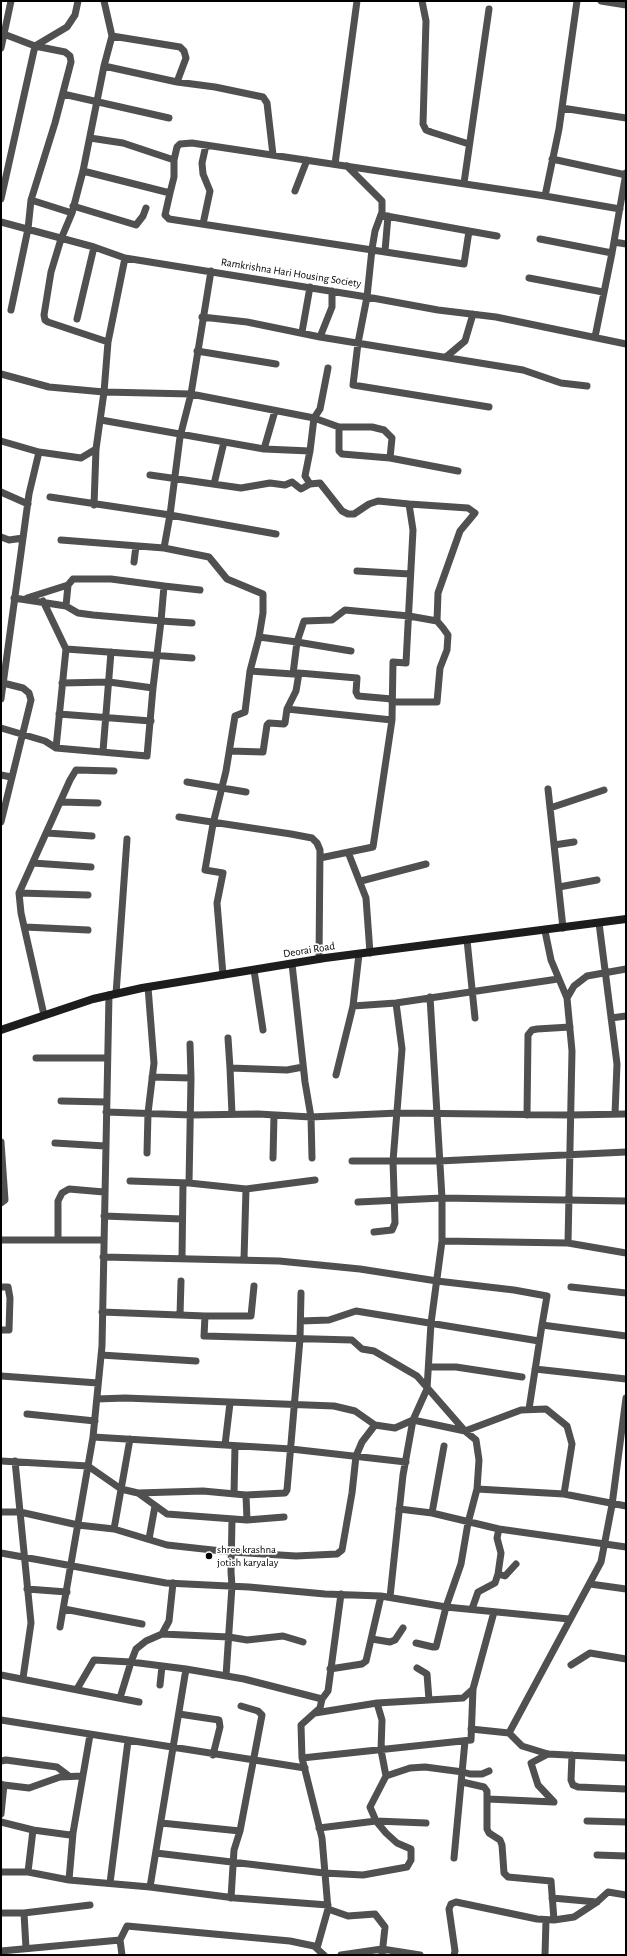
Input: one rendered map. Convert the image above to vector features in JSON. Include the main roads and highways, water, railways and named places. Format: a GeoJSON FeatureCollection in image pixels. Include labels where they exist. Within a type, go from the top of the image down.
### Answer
{"type":"FeatureCollection","features":[{"type":"Feature","properties":{"kind":"place","name":"shree krashna jotish karyalay"},"geometry":{"type":"Point","coordinates":[209,1556]}}]}
